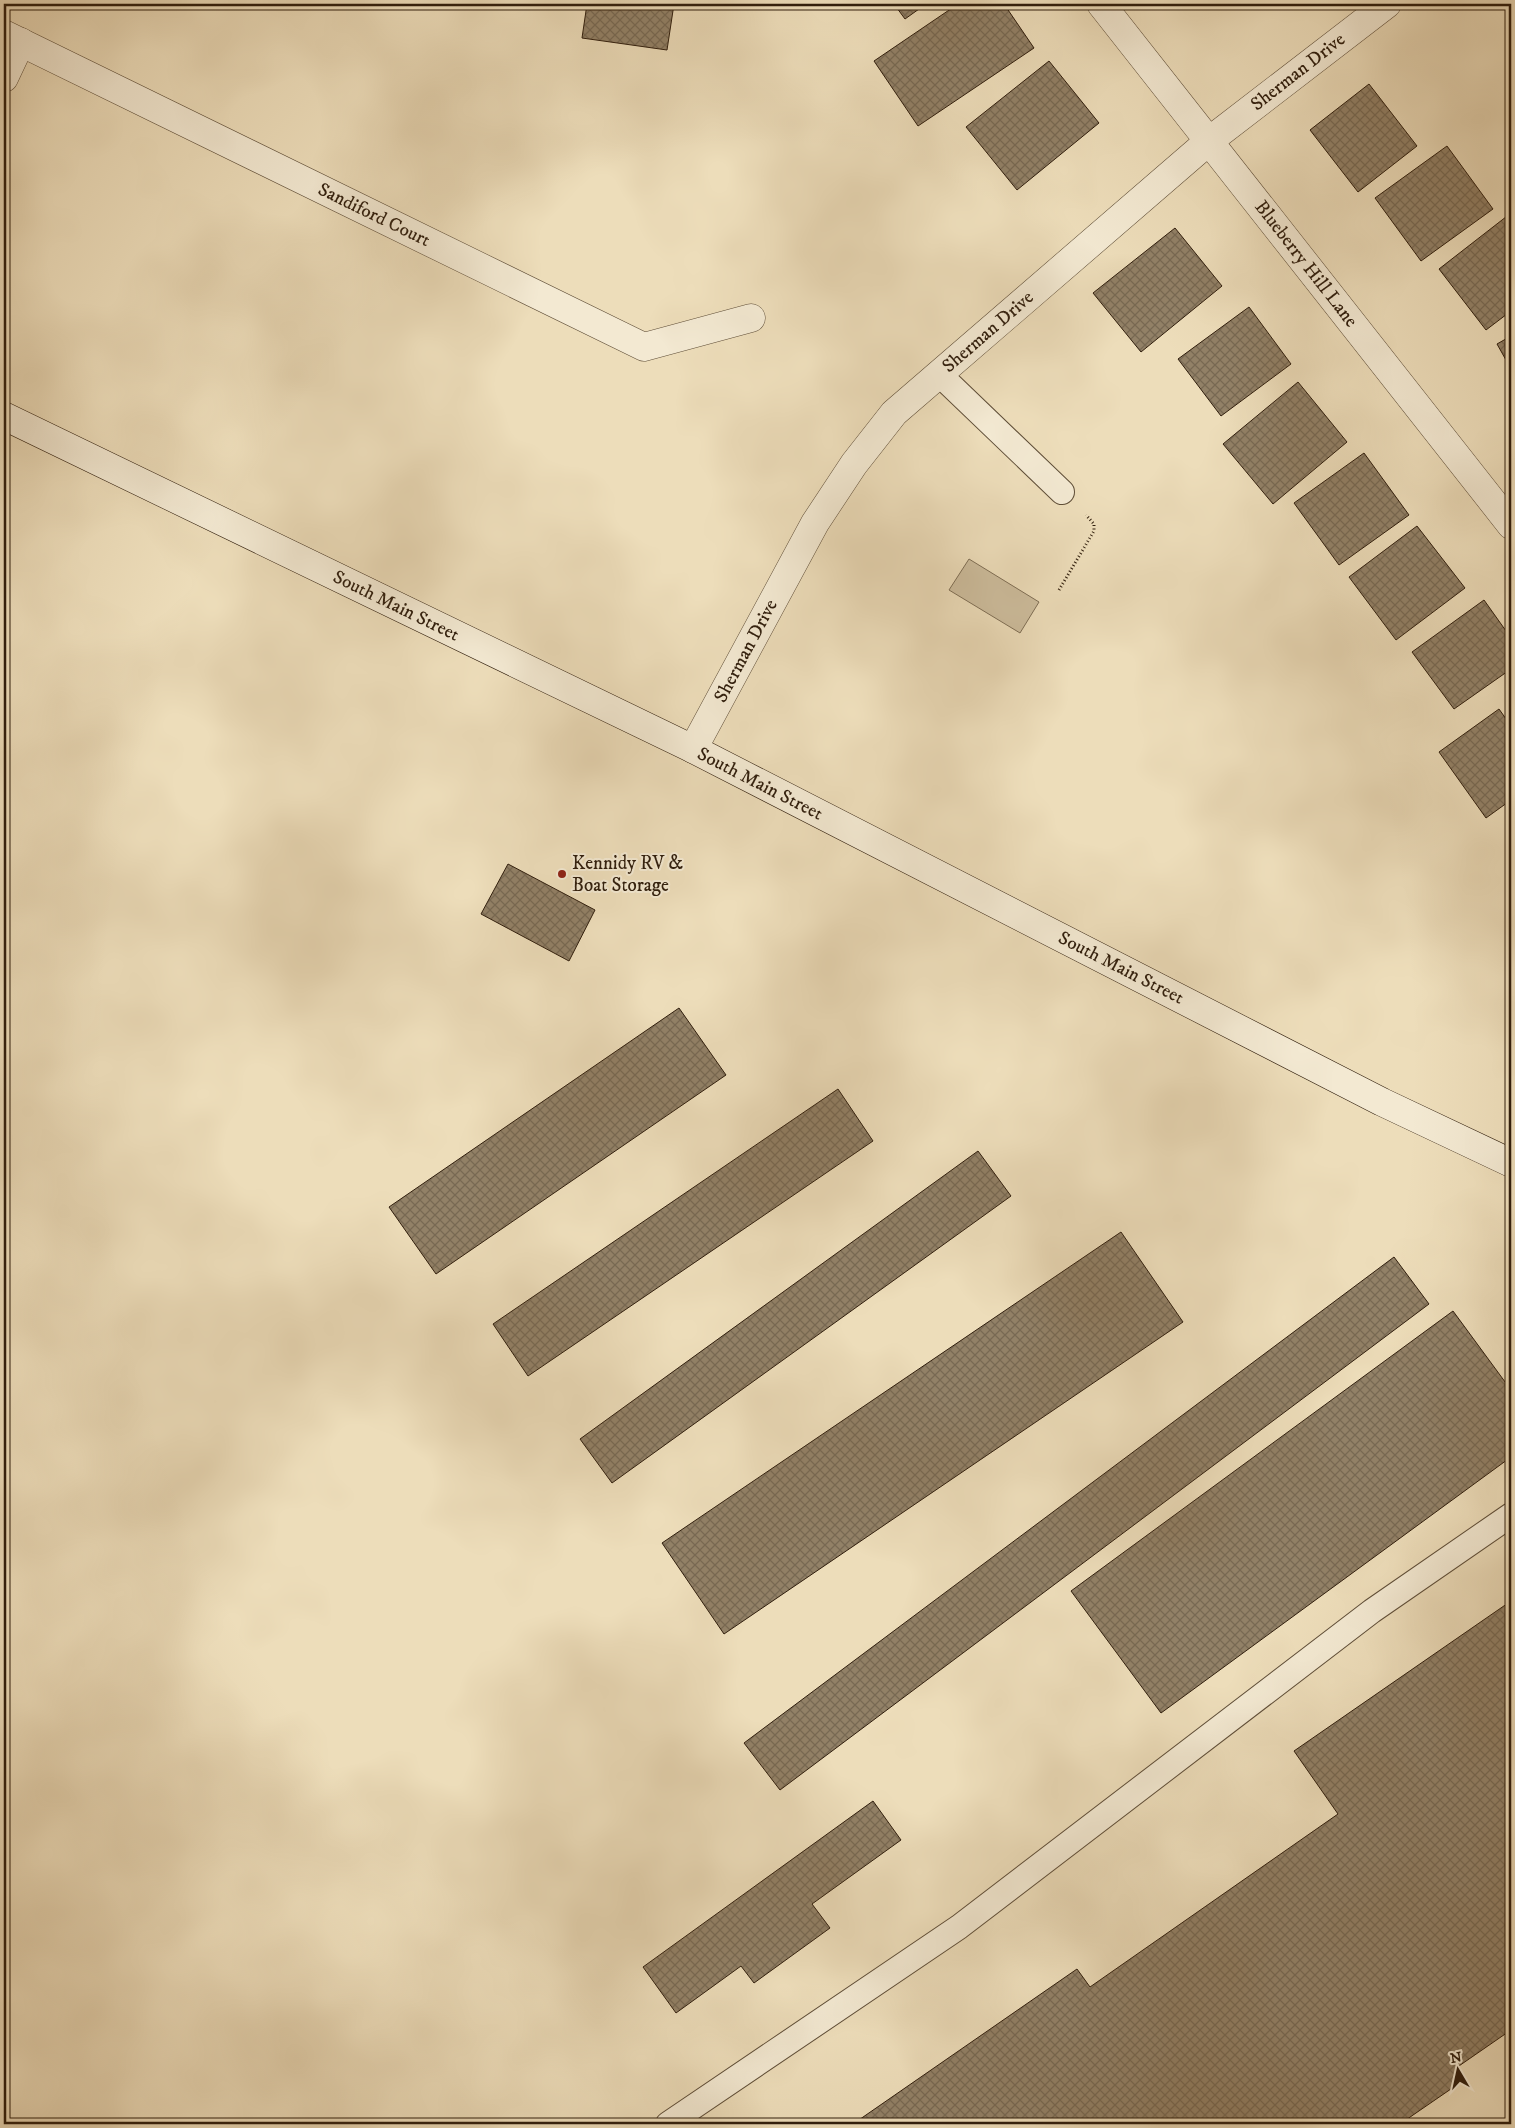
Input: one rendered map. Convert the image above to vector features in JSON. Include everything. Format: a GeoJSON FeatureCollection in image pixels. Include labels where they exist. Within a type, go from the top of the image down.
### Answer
{"type":"FeatureCollection","features":[{"type":"Feature","properties":{"kind":"street","name":"Blueberry Hill Lane"},"geometry":{"type":"LineString","coordinates":[[1101,4],[1511,525]]}},
{"type":"Feature","properties":{"kind":"street","name":"Sherman Drive"},"geometry":{"type":"LineString","coordinates":[[693,749],[824,508],[854,464],[894,413],[1209,141],[1387,4]]}},
{"type":"Feature","properties":{"kind":"street"},"geometry":{"type":"LineString","coordinates":[[4,78],[12,38]]}},
{"type":"Feature","properties":{"kind":"street","name":"Sandiford Court"},"geometry":{"type":"LineString","coordinates":[[12,38],[644,347],[751,318]]}},
{"type":"Feature","properties":{"kind":"street","name":"South Main Street"},"geometry":{"type":"LineString","coordinates":[[4,416],[693,749],[1382,1102],[1511,1163]]}},
{"type":"Feature","properties":{"kind":"lane"},"geometry":{"type":"LineString","coordinates":[[939,374],[1062,492]]}},
{"type":"Feature","properties":{"kind":"lane"},"geometry":{"type":"LineString","coordinates":[[668,2124],[959,1927],[1364,1617],[1511,1515]]}},
{"type":"Feature","properties":{"kind":"path"},"geometry":{"type":"LineString","coordinates":[[1059,590],[1093,536],[1095,527],[1091,520],[1062,492]]}},
{"type":"Feature","properties":{"kind":"shaded area"},"geometry":{"type":"Polygon","coordinates":[[[969,559],[1039,602],[1020,633],[949,590],[969,559]]]}},
{"type":"Feature","properties":{"kind":"building"},"geometry":{"type":"Polygon","coordinates":[[[587,4],[674,4],[667,50],[582,38],[587,4]]]}},
{"type":"Feature","properties":{"kind":"building"},"geometry":{"type":"Polygon","coordinates":[[[894,4],[926,4],[905,19],[894,4]]]}},
{"type":"Feature","properties":{"kind":"building"},"geometry":{"type":"Polygon","coordinates":[[[958,4],[1004,4],[1034,48],[918,126],[874,61],[958,4]]]}},
{"type":"Feature","properties":{"kind":"building"},"geometry":{"type":"Polygon","coordinates":[[[1049,61],[1099,123],[1017,190],[966,127],[1049,61]]]}},
{"type":"Feature","properties":{"kind":"building"},"geometry":{"type":"Polygon","coordinates":[[[1369,84],[1417,146],[1358,192],[1310,130],[1369,84]]]}},
{"type":"Feature","properties":{"kind":"building"},"geometry":{"type":"Polygon","coordinates":[[[1447,146],[1493,209],[1421,261],[1375,198],[1447,146]]]}},
{"type":"Feature","properties":{"kind":"building"},"geometry":{"type":"Polygon","coordinates":[[[1511,213],[1511,311],[1486,330],[1439,269],[1511,213]]]}},
{"type":"Feature","properties":{"kind":"building"},"geometry":{"type":"Polygon","coordinates":[[[1175,228],[1222,286],[1141,352],[1093,293],[1175,228]]]}},
{"type":"Feature","properties":{"kind":"building"},"geometry":{"type":"Polygon","coordinates":[[[1249,307],[1291,364],[1221,416],[1178,359],[1249,307]]]}},
{"type":"Feature","properties":{"kind":"building"},"geometry":{"type":"Polygon","coordinates":[[[1511,336],[1511,369],[1497,344],[1511,336]]]}},
{"type":"Feature","properties":{"kind":"building"},"geometry":{"type":"Polygon","coordinates":[[[1298,382],[1347,442],[1273,504],[1223,444],[1298,382]]]}},
{"type":"Feature","properties":{"kind":"building"},"geometry":{"type":"Polygon","coordinates":[[[1364,453],[1409,515],[1339,565],[1294,503],[1364,453]]]}},
{"type":"Feature","properties":{"kind":"building"},"geometry":{"type":"Polygon","coordinates":[[[1417,526],[1465,588],[1396,640],[1349,577],[1417,526]]]}},
{"type":"Feature","properties":{"kind":"building"},"geometry":{"type":"Polygon","coordinates":[[[1484,600],[1511,638],[1511,669],[1454,709],[1412,652],[1484,600]]]}},
{"type":"Feature","properties":{"kind":"building"},"geometry":{"type":"Polygon","coordinates":[[[1499,709],[1511,726],[1511,800],[1486,818],[1439,752],[1499,709]]]}},
{"type":"Feature","properties":{"kind":"building"},"geometry":{"type":"Polygon","coordinates":[[[508,864],[595,910],[569,961],[481,914],[508,864]]]}},
{"type":"Feature","properties":{"kind":"building"},"geometry":{"type":"Polygon","coordinates":[[[679,1008],[726,1075],[436,1274],[389,1207],[679,1008]]]}},
{"type":"Feature","properties":{"kind":"building"},"geometry":{"type":"Polygon","coordinates":[[[838,1089],[873,1141],[528,1376],[493,1324],[838,1089]]]}},
{"type":"Feature","properties":{"kind":"building"},"geometry":{"type":"Polygon","coordinates":[[[978,1151],[1011,1196],[612,1483],[580,1439],[978,1151]]]}},
{"type":"Feature","properties":{"kind":"building"},"geometry":{"type":"Polygon","coordinates":[[[1121,1232],[1183,1322],[724,1634],[662,1543],[1121,1232]]]}},
{"type":"Feature","properties":{"kind":"building"},"geometry":{"type":"Polygon","coordinates":[[[1394,1257],[1429,1304],[780,1790],[744,1743],[1394,1257]]]}},
{"type":"Feature","properties":{"kind":"building"},"geometry":{"type":"Polygon","coordinates":[[[1453,1311],[1511,1390],[1511,1457],[1161,1713],[1071,1591],[1453,1311]]]}},
{"type":"Feature","properties":{"kind":"building"},"geometry":{"type":"Polygon","coordinates":[[[1511,1601],[1511,2030],[1456,2068],[1464,2080],[1400,2124],[853,2124],[1077,1969],[1090,1987],[1338,1814],[1294,1751],[1511,1601]]]}},
{"type":"Feature","properties":{"kind":"building"},"geometry":{"type":"Polygon","coordinates":[[[873,1801],[901,1840],[812,1904],[830,1928],[754,1983],[741,1966],[676,2013],[643,1967],[873,1801]]]}},
{"type":"Feature","properties":{"kind":"place","name":"Kennidy RV & Boat Storage"},"geometry":{"type":"Point","coordinates":[562,874]}}]}
